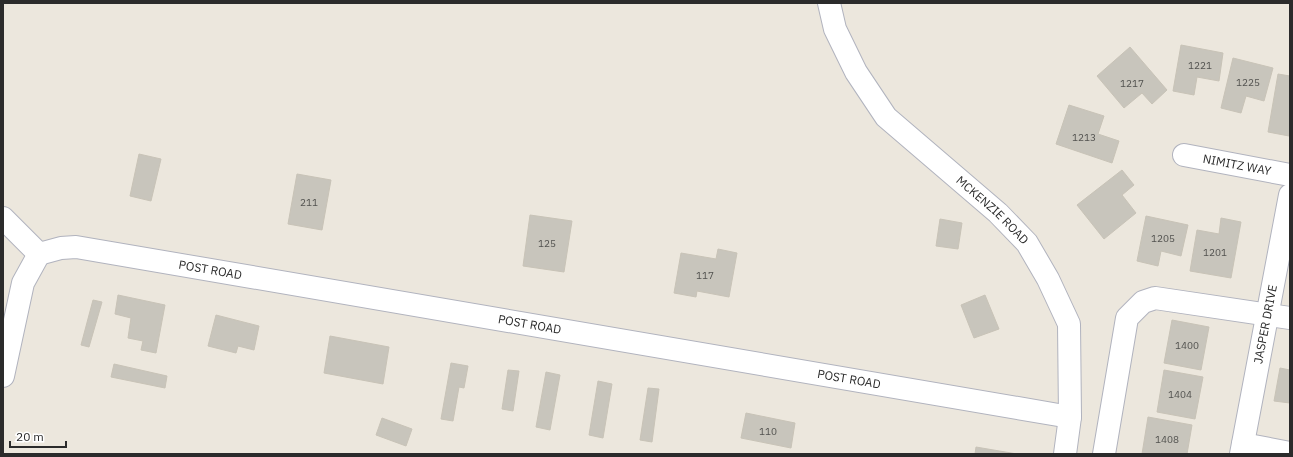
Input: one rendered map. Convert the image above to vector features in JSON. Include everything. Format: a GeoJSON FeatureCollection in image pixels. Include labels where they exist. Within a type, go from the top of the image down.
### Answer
{"type":"FeatureCollection","features":[{"type":"Feature","properties":{"kind":"street","name":"MCKENZIE ROAD"},"geometry":{"type":"LineString","coordinates":[[829,3],[835,29],[856,72],[886,117],[998,213],[1027,244],[1048,279],[1069,324],[1070,417],[1065,454]]}},
{"type":"Feature","properties":{"kind":"street","name":"NIMITZ WAY"},"geometry":{"type":"LineString","coordinates":[[1184,155],[1290,175]]}},
{"type":"Feature","properties":{"kind":"street","name":"JASPER DRIVE"},"geometry":{"type":"LineString","coordinates":[[1242,449],[1290,195]]}},
{"type":"Feature","properties":{"kind":"street"},"geometry":{"type":"LineString","coordinates":[[3,218],[39,254],[23,283],[4,364]]}},
{"type":"Feature","properties":{"kind":"street","name":"POST ROAD"},"geometry":{"type":"LineString","coordinates":[[39,254],[61,248],[76,247],[1070,417]]}},
{"type":"Feature","properties":{"kind":"street"},"geometry":{"type":"LineString","coordinates":[[1104,454],[1128,318],[1143,302],[1154,298],[1290,318]]}},
{"type":"Feature","properties":{"kind":"street"},"geometry":{"type":"LineString","coordinates":[[1242,449],[1290,453]]}},
{"type":"Feature","properties":{"kind":"building"},"geometry":{"type":"Polygon","coordinates":[[[1181,45],[1223,53],[1219,81],[1197,77],[1194,95],[1173,91],[1181,45]]]}},
{"type":"Feature","properties":{"kind":"building"},"geometry":{"type":"Polygon","coordinates":[[[1130,47],[1167,90],[1152,104],[1142,93],[1124,108],[1097,76],[1130,47]]]}},
{"type":"Feature","properties":{"kind":"building"},"geometry":{"type":"Polygon","coordinates":[[[1233,58],[1273,68],[1264,101],[1246,96],[1241,113],[1221,108],[1233,58]]]}},
{"type":"Feature","properties":{"kind":"building"},"geometry":{"type":"Polygon","coordinates":[[[1278,74],[1290,76],[1289,136],[1268,132],[1278,74]]]}},
{"type":"Feature","properties":{"kind":"building"},"geometry":{"type":"Polygon","coordinates":[[[1069,105],[1104,116],[1098,134],[1119,141],[1112,163],[1056,144],[1069,105]]]}},
{"type":"Feature","properties":{"kind":"building"},"geometry":{"type":"Polygon","coordinates":[[[139,154],[161,159],[151,201],[130,196],[139,154]]]}},
{"type":"Feature","properties":{"kind":"building"},"geometry":{"type":"Polygon","coordinates":[[[1122,170],[1134,185],[1122,195],[1136,213],[1104,239],[1077,205],[1122,170]]]}},
{"type":"Feature","properties":{"kind":"building"},"geometry":{"type":"Polygon","coordinates":[[[297,174],[331,180],[322,230],[288,224],[297,174]]]}},
{"type":"Feature","properties":{"kind":"building"},"geometry":{"type":"Polygon","coordinates":[[[530,215],[572,221],[564,272],[523,266],[530,215]]]}},
{"type":"Feature","properties":{"kind":"building"},"geometry":{"type":"Polygon","coordinates":[[[1146,216],[1188,225],[1181,256],[1161,251],[1158,266],[1137,261],[1146,216]]]}},
{"type":"Feature","properties":{"kind":"building"},"geometry":{"type":"Polygon","coordinates":[[[1221,218],[1241,222],[1231,278],[1190,271],[1197,230],[1219,234],[1221,218]]]}},
{"type":"Feature","properties":{"kind":"building"},"geometry":{"type":"Polygon","coordinates":[[[940,219],[962,223],[958,249],[936,246],[940,219]]]}},
{"type":"Feature","properties":{"kind":"building"},"geometry":{"type":"Polygon","coordinates":[[[718,249],[737,253],[729,297],[697,291],[696,297],[674,293],[681,253],[716,259],[718,249]]]}},
{"type":"Feature","properties":{"kind":"building"},"geometry":{"type":"Polygon","coordinates":[[[118,295],[165,305],[156,353],[141,350],[143,341],[128,338],[131,318],[115,314],[118,295]]]}},
{"type":"Feature","properties":{"kind":"building"},"geometry":{"type":"Polygon","coordinates":[[[985,295],[999,329],[974,338],[961,305],[985,295]]]}},
{"type":"Feature","properties":{"kind":"building"},"geometry":{"type":"Polygon","coordinates":[[[93,300],[102,302],[89,347],[81,345],[93,300]]]}},
{"type":"Feature","properties":{"kind":"building"},"geometry":{"type":"Polygon","coordinates":[[[216,315],[259,326],[254,350],[238,346],[236,353],[208,346],[216,315]]]}},
{"type":"Feature","properties":{"kind":"building"},"geometry":{"type":"Polygon","coordinates":[[[1172,320],[1209,327],[1201,370],[1164,363],[1172,320]]]}},
{"type":"Feature","properties":{"kind":"building"},"geometry":{"type":"Polygon","coordinates":[[[330,336],[389,347],[383,384],[324,373],[330,336]]]}},
{"type":"Feature","properties":{"kind":"building"},"geometry":{"type":"Polygon","coordinates":[[[451,363],[468,366],[464,388],[459,387],[453,421],[441,419],[451,363]]]}},
{"type":"Feature","properties":{"kind":"building"},"geometry":{"type":"Polygon","coordinates":[[[114,364],[167,376],[165,388],[111,377],[114,364]]]}},
{"type":"Feature","properties":{"kind":"building"},"geometry":{"type":"Polygon","coordinates":[[[1280,368],[1290,370],[1290,403],[1274,401],[1280,368]]]}},
{"type":"Feature","properties":{"kind":"building"},"geometry":{"type":"Polygon","coordinates":[[[508,370],[519,371],[513,411],[502,409],[508,370]]]}},
{"type":"Feature","properties":{"kind":"building"},"geometry":{"type":"Polygon","coordinates":[[[1164,370],[1203,377],[1195,419],[1157,412],[1164,370]]]}},
{"type":"Feature","properties":{"kind":"building"},"geometry":{"type":"Polygon","coordinates":[[[546,372],[560,375],[550,430],[536,427],[546,372]]]}},
{"type":"Feature","properties":{"kind":"building"},"geometry":{"type":"Polygon","coordinates":[[[598,381],[612,384],[603,438],[589,435],[598,381]]]}},
{"type":"Feature","properties":{"kind":"building"},"geometry":{"type":"Polygon","coordinates":[[[648,388],[659,389],[652,442],[640,440],[648,388]]]}},
{"type":"Feature","properties":{"kind":"building"},"geometry":{"type":"Polygon","coordinates":[[[746,413],[795,423],[791,448],[741,438],[746,413]]]}},
{"type":"Feature","properties":{"kind":"building"},"geometry":{"type":"Polygon","coordinates":[[[1148,417],[1192,425],[1187,454],[1142,454],[1148,417]]]}},
{"type":"Feature","properties":{"kind":"building"},"geometry":{"type":"Polygon","coordinates":[[[382,418],[412,429],[406,446],[376,435],[382,418]]]}},
{"type":"Feature","properties":{"kind":"building"},"geometry":{"type":"Polygon","coordinates":[[[976,447],[1017,454],[975,454],[976,447]]]}}]}
